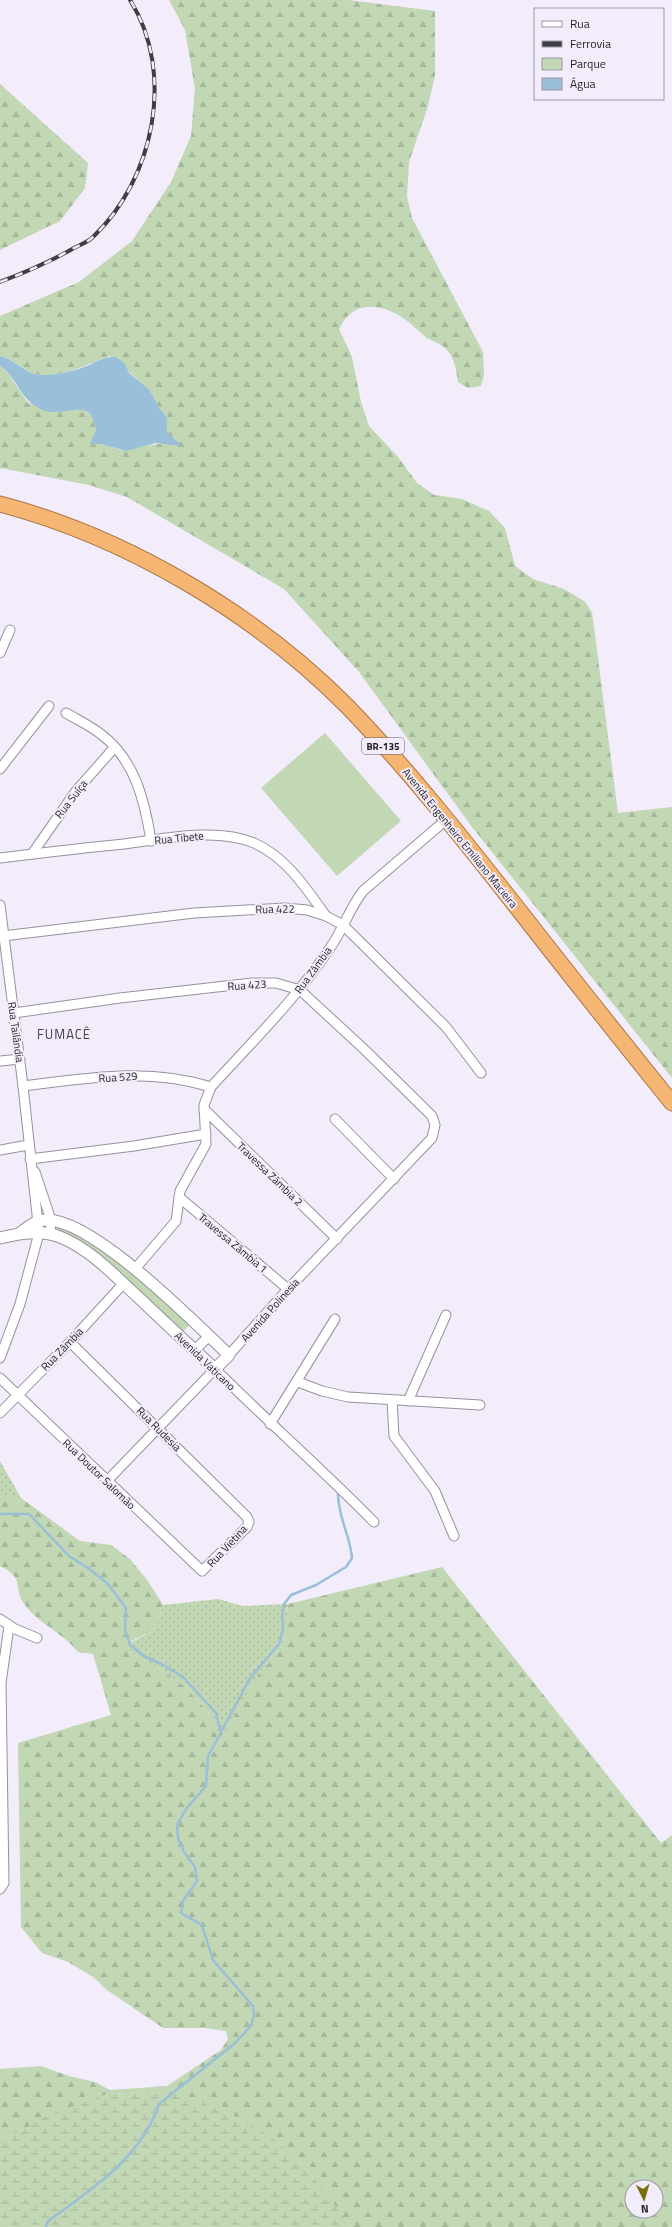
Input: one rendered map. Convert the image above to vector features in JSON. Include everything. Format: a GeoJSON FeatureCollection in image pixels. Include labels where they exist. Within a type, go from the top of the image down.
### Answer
{"type":"FeatureCollection","features":[{"type":"Feature","properties":{"kind":"highway","name":"Avenida Engenheiro Emiliano Macieira"},"geometry":{"type":"LineString","coordinates":[[0,504],[87,534],[149,562],[222,604],[253,626],[315,675],[348,707],[447,819],[672,1103]]}},
{"type":"Feature","properties":{"kind":"street"},"geometry":{"type":"LineString","coordinates":[[0,653],[10,630]]}},
{"type":"Feature","properties":{"kind":"street"},"geometry":{"type":"LineString","coordinates":[[0,770],[49,706]]}},
{"type":"Feature","properties":{"kind":"street"},"geometry":{"type":"LineString","coordinates":[[66,713],[103,735],[114,748],[140,787],[151,840]]}},
{"type":"Feature","properties":{"kind":"street","name":"Rua Suíça"},"geometry":{"type":"LineString","coordinates":[[32,854],[76,791],[114,748]]}},
{"type":"Feature","properties":{"kind":"street","name":"Rua Zâmbia"},"geometry":{"type":"LineString","coordinates":[[135,1269],[176,1221],[179,1197],[188,1174],[203,1151],[206,1134],[204,1109],[211,1087],[300,990],[331,948],[354,903],[363,891],[447,819]]}},
{"type":"Feature","properties":{"kind":"street","name":"Rua Tibete"},"geometry":{"type":"LineString","coordinates":[[0,858],[151,840],[229,835],[255,844],[288,868],[302,882],[326,916]]}},
{"type":"Feature","properties":{"kind":"street","name":"Rua Tailândia"},"geometry":{"type":"LineString","coordinates":[[0,905],[3,936],[2,947],[14,1013],[20,1059],[37,1221],[44,1234]]}},
{"type":"Feature","properties":{"kind":"street","name":"Rua 422"},"geometry":{"type":"LineString","coordinates":[[3,936],[202,913],[285,908],[308,910],[326,916],[343,925],[446,1027],[481,1073]]}},
{"type":"Feature","properties":{"kind":"street","name":"Rua 423"},"geometry":{"type":"LineString","coordinates":[[14,1013],[252,983],[276,983],[300,990],[365,1050],[432,1116],[436,1125],[432,1138]]}},
{"type":"Feature","properties":{"kind":"street"},"geometry":{"type":"LineString","coordinates":[[0,1062],[20,1059]]}},
{"type":"Feature","properties":{"kind":"street","name":"Rua 529"},"geometry":{"type":"LineString","coordinates":[[23,1086],[71,1080],[143,1075],[181,1078],[211,1087]]}},
{"type":"Feature","properties":{"kind":"street","name":"Travessa Zâmbia 2"},"geometry":{"type":"LineString","coordinates":[[204,1109],[337,1239]]}},
{"type":"Feature","properties":{"kind":"street"},"geometry":{"type":"LineString","coordinates":[[335,1119],[394,1179]]}},
{"type":"Feature","properties":{"kind":"street"},"geometry":{"type":"LineString","coordinates":[[30,1159],[134,1146],[206,1134]]}},
{"type":"Feature","properties":{"kind":"street","name":"Avenida Polinesia"},"geometry":{"type":"LineString","coordinates":[[106,1481],[229,1355],[288,1289],[432,1138]]}},
{"type":"Feature","properties":{"kind":"street"},"geometry":{"type":"LineString","coordinates":[[0,1150],[28,1145]]}},
{"type":"Feature","properties":{"kind":"street","name":"Rua Tailândia"},"geometry":{"type":"LineString","coordinates":[[30,1159],[50,1220],[44,1234]]}},
{"type":"Feature","properties":{"kind":"street","name":"Travessa Zâmbia 1"},"geometry":{"type":"LineString","coordinates":[[179,1197],[288,1289]]}},
{"type":"Feature","properties":{"kind":"street","name":"Avenida Vaticano"},"geometry":{"type":"LineString","coordinates":[[20,1233],[37,1221],[50,1220],[72,1226],[116,1253],[229,1355]]}},
{"type":"Feature","properties":{"kind":"street","name":"Avenida Vaticano"},"geometry":{"type":"LineString","coordinates":[[0,1238],[20,1233],[44,1234],[80,1248],[124,1284],[195,1350],[270,1424],[330,1478],[374,1522]]}},
{"type":"Feature","properties":{"kind":"street"},"geometry":{"type":"LineString","coordinates":[[0,1358],[44,1234]]}},
{"type":"Feature","properties":{"kind":"street","name":"Rua Zâmbia"},"geometry":{"type":"LineString","coordinates":[[0,1413],[17,1394],[70,1342],[124,1284]]}},
{"type":"Feature","properties":{"kind":"street"},"geometry":{"type":"LineString","coordinates":[[408,1401],[446,1315]]}},
{"type":"Feature","properties":{"kind":"street"},"geometry":{"type":"LineString","coordinates":[[270,1424],[298,1382],[335,1319]]}},
{"type":"Feature","properties":{"kind":"street"},"geometry":{"type":"LineString","coordinates":[[195,1350],[208,1336]]}},
{"type":"Feature","properties":{"kind":"street","name":"Rua Rudesia"},"geometry":{"type":"LineString","coordinates":[[70,1342],[159,1428],[247,1517]]}},
{"type":"Feature","properties":{"kind":"street","name":"Rua Doutor Salomão"},"geometry":{"type":"LineString","coordinates":[[0,1378],[199,1571]]}},
{"type":"Feature","properties":{"kind":"street"},"geometry":{"type":"LineString","coordinates":[[298,1382],[340,1396],[480,1405]]}},
{"type":"Feature","properties":{"kind":"street"},"geometry":{"type":"LineString","coordinates":[[392,1400],[394,1436],[435,1491],[454,1536]]}},
{"type":"Feature","properties":{"kind":"street","name":"Rua Vietina"},"geometry":{"type":"LineString","coordinates":[[199,1571],[202,1572],[206,1569],[247,1526],[249,1522],[247,1517]]}},
{"type":"Feature","properties":{"kind":"street"},"geometry":{"type":"LineString","coordinates":[[0,1619],[9,1626],[37,1638]]}},
{"type":"Feature","properties":{"kind":"street"},"geometry":{"type":"LineString","coordinates":[[2,1886],[1,1683],[9,1626]]}},
{"type":"Feature","properties":{"kind":"green space"},"geometry":{"type":"Polygon","coordinates":[[[169,0],[348,0],[435,11],[435,75],[428,106],[409,162],[407,196],[412,218],[483,352],[484,375],[481,386],[468,388],[458,382],[453,360],[445,348],[427,338],[397,314],[378,307],[360,308],[345,319],[339,329],[352,357],[361,402],[369,426],[398,457],[417,483],[434,495],[462,499],[489,511],[505,528],[515,566],[533,579],[564,589],[584,601],[592,612],[618,813],[672,807],[672,1078],[472,827],[359,672],[284,589],[127,497],[89,485],[0,468],[0,366],[8,373],[28,403],[82,410],[91,414],[96,430],[91,444],[101,443],[120,450],[177,441],[167,433],[165,425],[167,417],[160,409],[149,389],[110,356],[65,373],[46,375],[31,372],[0,356],[0,316],[79,282],[132,241],[171,182],[191,136],[195,89],[185,30],[169,0]]]}},
{"type":"Feature","properties":{"kind":"green space"},"geometry":{"type":"Polygon","coordinates":[[[0,84],[88,163],[85,188],[60,221],[0,250],[0,84]]]}},
{"type":"Feature","properties":{"kind":"green space"},"geometry":{"type":"Polygon","coordinates":[[[325,733],[401,821],[337,876],[261,788],[325,733]]]}},
{"type":"Feature","properties":{"kind":"green space"},"geometry":{"type":"Polygon","coordinates":[[[59,1225],[98,1246],[118,1260],[190,1324],[183,1332],[56,1230],[59,1225]]]}},
{"type":"Feature","properties":{"kind":"green space"},"geometry":{"type":"Polygon","coordinates":[[[0,1461],[21,1498],[0,1498],[0,1461]]]}},
{"type":"Feature","properties":{"kind":"green space"},"geometry":{"type":"Polygon","coordinates":[[[6,1496],[21,1498],[80,1541],[111,1545],[130,1559],[148,1581],[163,1605],[154,1628],[125,1645],[134,1655],[166,1673],[185,1687],[211,1715],[219,1743],[256,1678],[279,1651],[285,1637],[288,1604],[442,1567],[661,1843],[672,1835],[672,2227],[351,2227],[301,2163],[279,2143],[166,2092],[107,2094],[0,2140],[0,2069],[41,2066],[69,2076],[95,2082],[110,2090],[167,2086],[221,2050],[228,2039],[226,2031],[204,2028],[163,2028],[107,1990],[93,1977],[68,1962],[42,1953],[21,1927],[18,1743],[111,1715],[93,1654],[78,1652],[65,1639],[37,1618],[21,1599],[16,1579],[8,1570],[0,1566],[0,1497],[6,1496]]]}},
{"type":"Feature","properties":{"kind":"green space"},"geometry":{"type":"Polygon","coordinates":[[[218,1599],[243,1606],[288,1604],[285,1637],[279,1651],[256,1678],[219,1744],[211,1715],[185,1687],[166,1673],[134,1655],[125,1645],[146,1635],[155,1627],[161,1615],[163,1605],[218,1599]]]}},
{"type":"Feature","properties":{"kind":"green space"},"geometry":{"type":"Polygon","coordinates":[[[166,2092],[226,2112],[268,2135],[300,2162],[327,2194],[351,2227],[0,2227],[0,2140],[23,2130],[50,2114],[107,2094],[166,2092]]]}},
{"type":"Feature","properties":{"kind":"water"},"geometry":{"type":"Polygon","coordinates":[[[0,356],[26,370],[41,375],[60,374],[73,371],[103,359],[116,357],[125,364],[129,373],[149,389],[160,409],[167,417],[168,433],[180,444],[180,446],[156,443],[126,451],[101,444],[90,444],[96,430],[91,414],[81,410],[52,412],[37,407],[30,402],[7,372],[0,366],[0,356]]]}},
{"type":"Feature","properties":{"kind":"waterway"},"geometry":{"type":"LineString","coordinates":[[221,1732],[250,1678],[279,1644],[283,1629],[282,1616],[284,1604],[291,1595],[316,1585],[346,1567],[352,1558],[340,1510],[338,1494]]}},
{"type":"Feature","properties":{"kind":"waterway"},"geometry":{"type":"LineString","coordinates":[[0,1514],[29,1514],[69,1556],[88,1568],[107,1583],[126,1608],[125,1629],[130,1645],[144,1656],[183,1677],[216,1713],[221,1733],[208,1756],[206,1786],[186,1809],[177,1825],[178,1838],[184,1852],[195,1867],[197,1881],[183,1901],[181,1913],[202,1925],[213,1960],[253,2006],[254,2015],[251,2026],[234,2044],[159,2104],[151,2123],[140,2141],[128,2156],[98,2184],[48,2221],[46,2227]]}},
{"type":"Feature","properties":{"kind":"railway"},"geometry":{"type":"LineString","coordinates":[[0,282],[29,271],[91,239],[114,213],[131,186],[144,156],[152,124],[155,92],[152,60],[144,29],[130,0]]}},
{"type":"Feature","properties":{"kind":"district","name":"FUMACÊ"},"geometry":{"type":"Point","coordinates":[64,1034]}}]}
